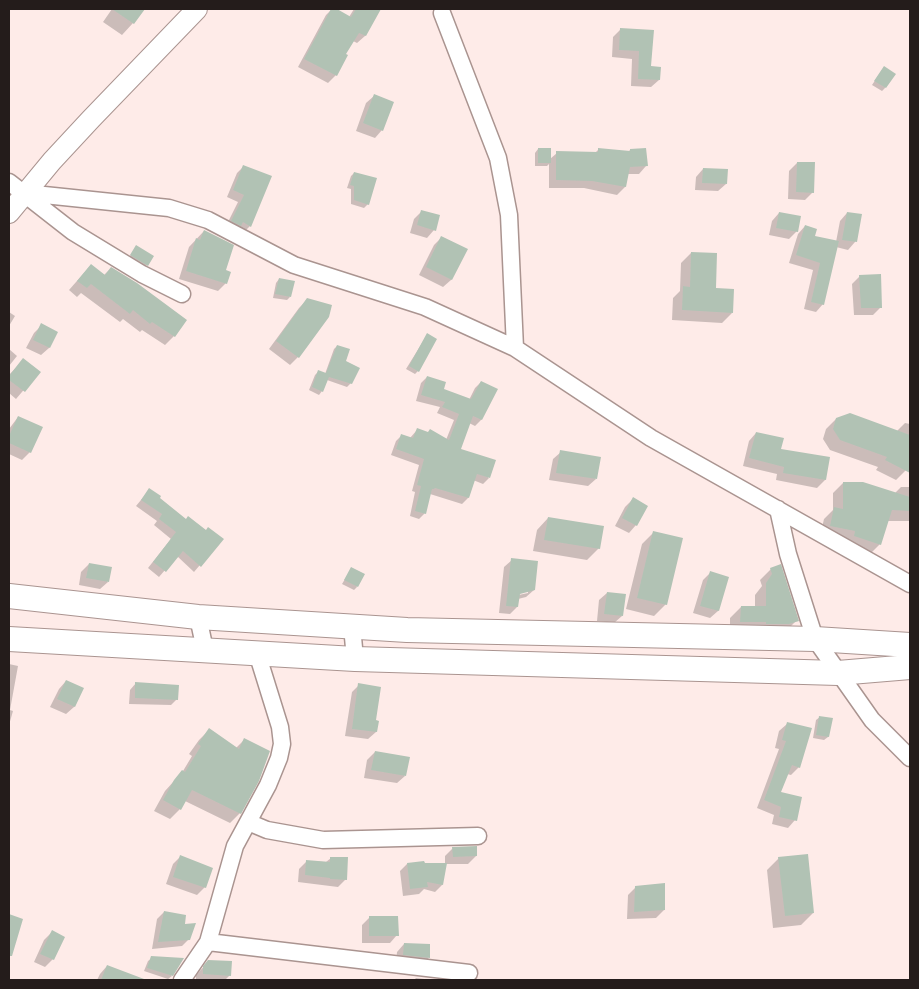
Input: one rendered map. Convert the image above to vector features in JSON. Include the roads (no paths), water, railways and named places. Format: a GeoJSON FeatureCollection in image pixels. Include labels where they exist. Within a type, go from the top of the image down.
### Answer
{"type":"FeatureCollection","features":[{"type":"Feature","properties":{"kind":"main road"},"geometry":{"type":"LineString","coordinates":[[9,596],[198,617],[407,630],[815,639],[910,645]]}},
{"type":"Feature","properties":{"kind":"main road"},"geometry":{"type":"LineString","coordinates":[[9,639],[355,660],[838,673],[910,667]]}},
{"type":"Feature","properties":{"kind":"street"},"geometry":{"type":"LineString","coordinates":[[9,213],[17,187],[91,119],[197,9]]}},
{"type":"Feature","properties":{"kind":"street"},"geometry":{"type":"LineString","coordinates":[[442,10],[498,158],[509,215],[516,348]]}},
{"type":"Feature","properties":{"kind":"street"},"geometry":{"type":"LineString","coordinates":[[17,187],[73,232],[142,274],[182,294]]}},
{"type":"Feature","properties":{"kind":"street"},"geometry":{"type":"LineString","coordinates":[[17,187],[168,208],[208,220],[294,266],[425,307],[516,348],[651,438],[910,584]]}},
{"type":"Feature","properties":{"kind":"street"},"geometry":{"type":"LineString","coordinates":[[778,509],[788,554],[815,639],[872,720],[910,758]]}},
{"type":"Feature","properties":{"kind":"street"},"geometry":{"type":"LineString","coordinates":[[198,617],[205,650]]}},
{"type":"Feature","properties":{"kind":"street"},"geometry":{"type":"LineString","coordinates":[[352,626],[355,660]]}},
{"type":"Feature","properties":{"kind":"street"},"geometry":{"type":"LineString","coordinates":[[182,980],[208,942],[235,846],[268,784],[279,758],[282,744],[280,727],[257,653]]}},
{"type":"Feature","properties":{"kind":"street"},"geometry":{"type":"LineString","coordinates":[[248,822],[267,830],[323,840],[478,836]]}},
{"type":"Feature","properties":{"kind":"street"},"geometry":{"type":"LineString","coordinates":[[208,942],[470,973]]}}]}
